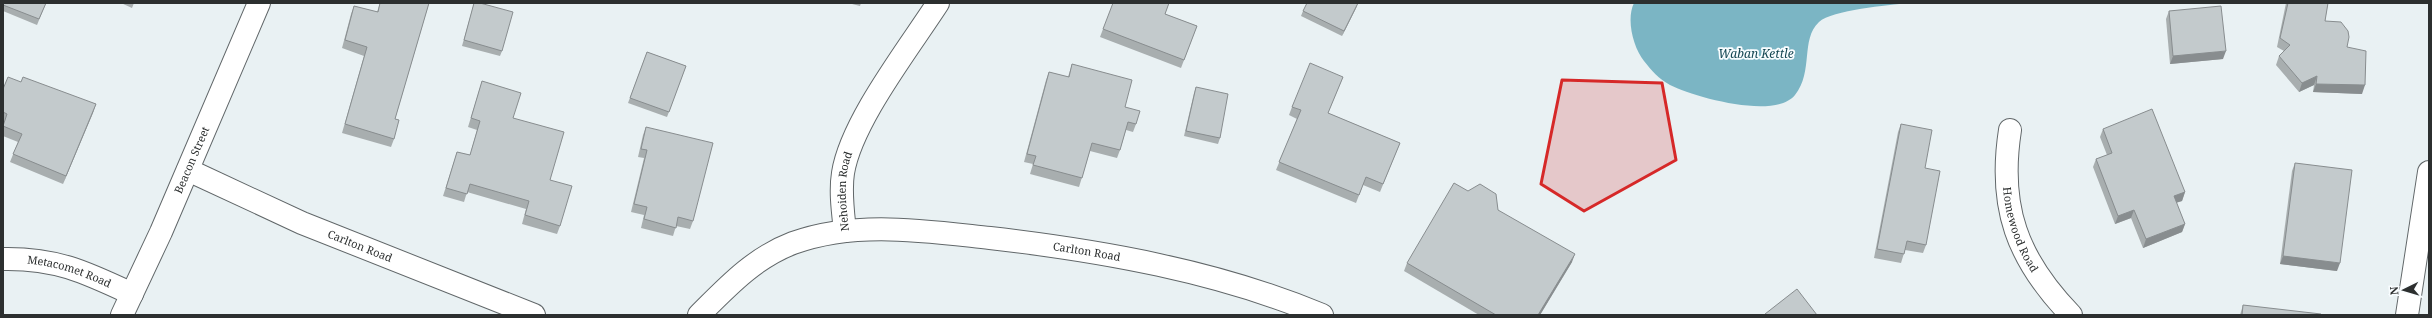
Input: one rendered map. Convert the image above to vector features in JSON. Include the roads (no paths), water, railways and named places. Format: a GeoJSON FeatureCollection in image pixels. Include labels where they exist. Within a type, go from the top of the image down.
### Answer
{"type":"FeatureCollection","features":[{"type":"Feature","properties":{"kind":"street","name":"Beacon Street"},"geometry":{"type":"LineString","coordinates":[[122,315],[188,170],[259,3]]}},
{"type":"Feature","properties":{"kind":"street","name":"Nehoiden Road"},"geometry":{"type":"LineString","coordinates":[[699,315],[729,284],[772,253],[819,236],[845,231],[842,191],[847,156],[869,109],[938,3]]}},
{"type":"Feature","properties":{"kind":"street","name":"Homewood Road"},"geometry":{"type":"LineString","coordinates":[[2010,130],[2005,174],[2007,201],[2014,227],[2035,269],[2072,315]]}},
{"type":"Feature","properties":{"kind":"street","name":"Carlton Road"},"geometry":{"type":"LineString","coordinates":[[188,170],[302,223],[534,315]]}},
{"type":"Feature","properties":{"kind":"street"},"geometry":{"type":"LineString","coordinates":[[2407,315],[2429,172]]}},
{"type":"Feature","properties":{"kind":"street","name":"Carlton Road"},"geometry":{"type":"LineString","coordinates":[[845,231],[872,229],[931,231],[1045,244],[1120,256],[1232,284],[1322,315]]}},
{"type":"Feature","properties":{"kind":"street","name":"Metacomet Road"},"geometry":{"type":"LineString","coordinates":[[3,259],[38,260],[57,263],[82,271],[132,294]]}},
{"type":"Feature","properties":{"kind":"water","name":"Waban Kettle"},"geometry":{"type":"Polygon","coordinates":[[[1634,3],[1908,3],[1848,11],[1836,14],[1819,22],[1813,29],[1810,38],[1804,76],[1801,86],[1795,95],[1785,102],[1770,106],[1753,106],[1715,100],[1681,90],[1666,83],[1652,71],[1640,55],[1634,41],[1631,17],[1634,3]]]}}]}
